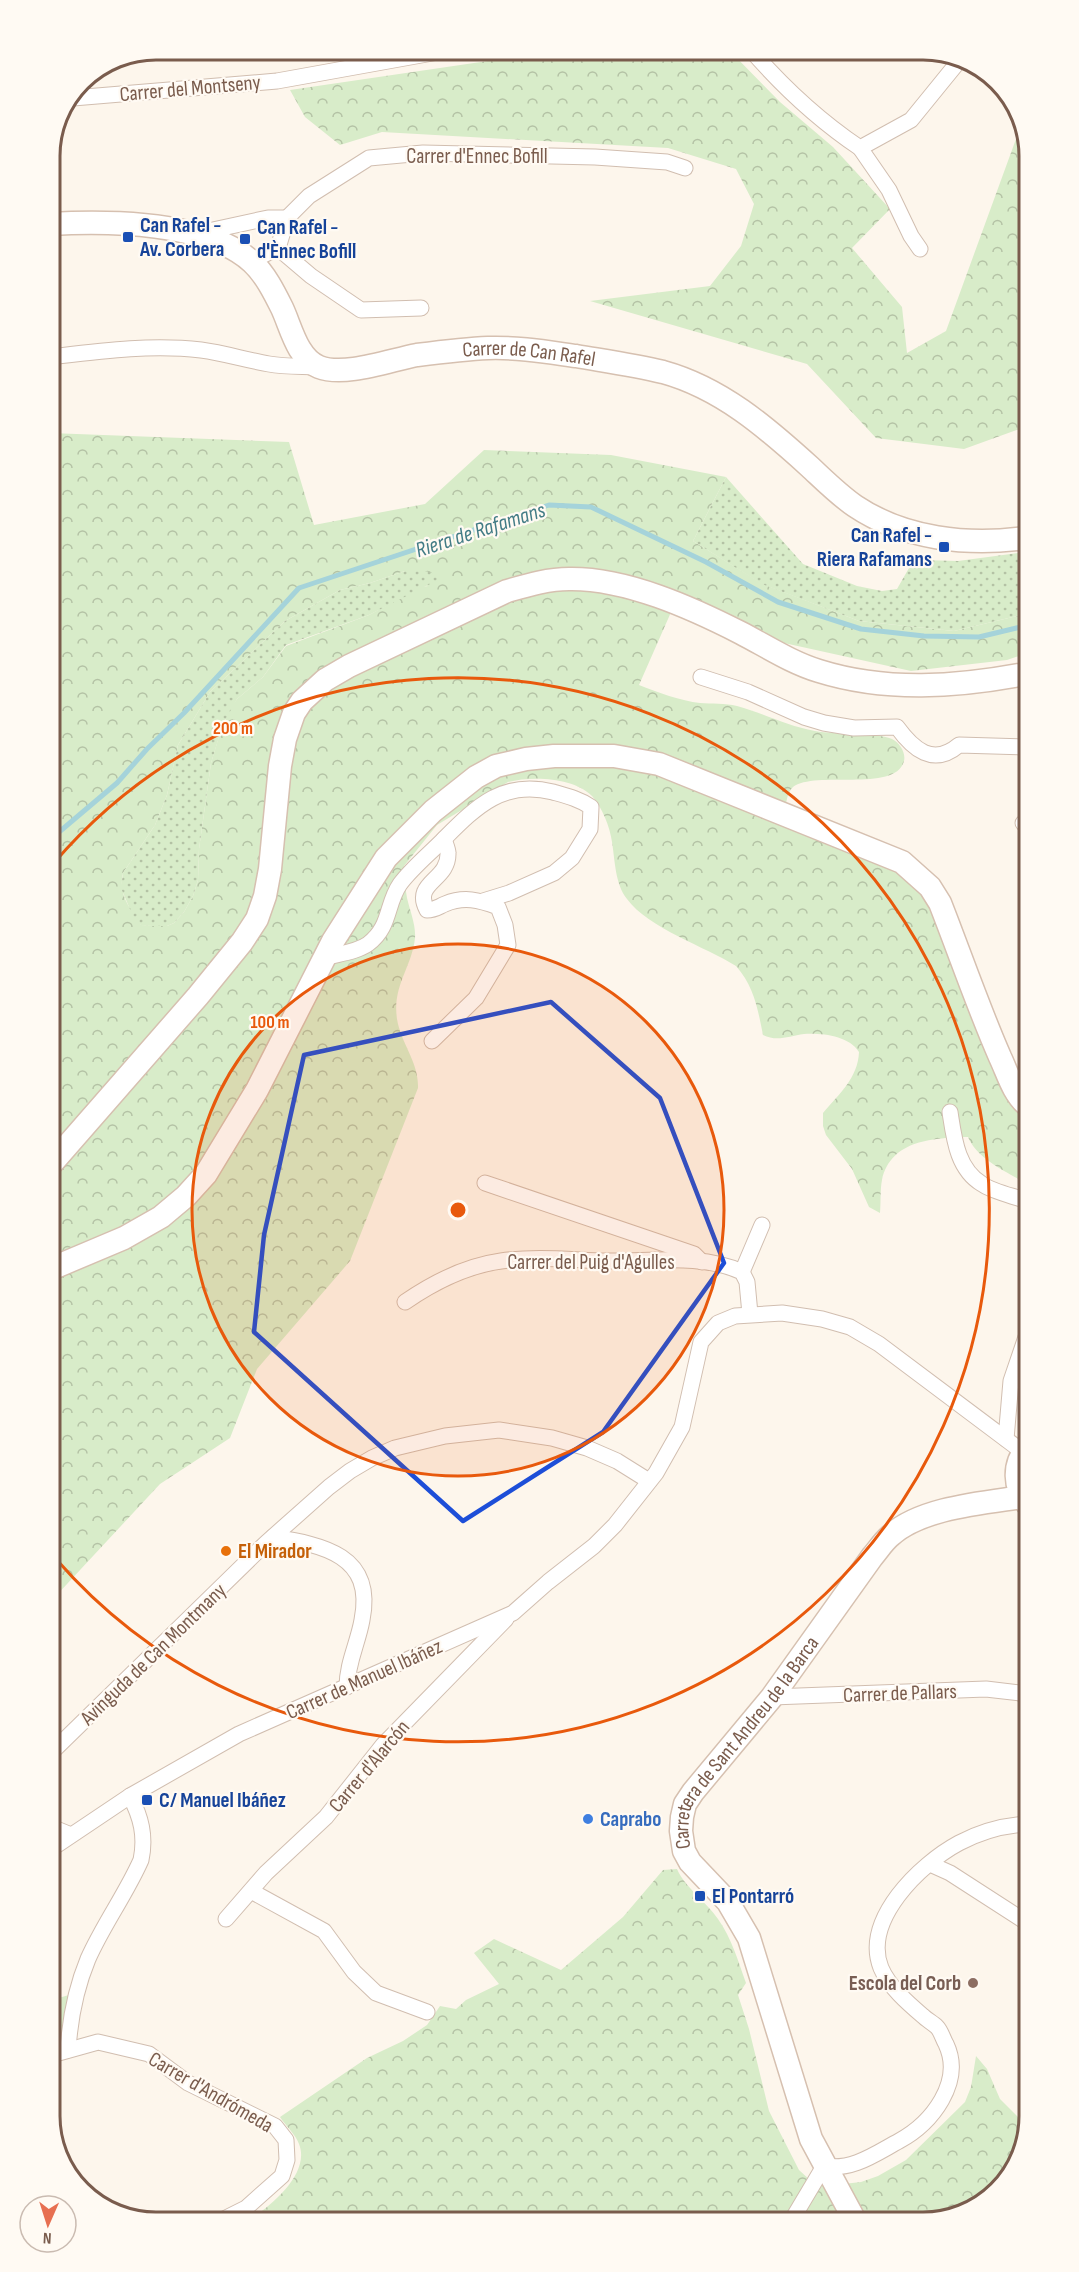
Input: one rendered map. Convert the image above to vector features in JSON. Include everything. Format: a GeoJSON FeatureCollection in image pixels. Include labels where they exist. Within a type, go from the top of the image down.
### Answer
{"type":"FeatureCollection","features":[{"type":"Feature","properties":{"kind":"street","name":"Carrer del Montseny"},"geometry":{"type":"LineString","coordinates":[[80,97],[277,81],[394,60]]}},
{"type":"Feature","properties":{"kind":"street"},"geometry":{"type":"LineString","coordinates":[[761,60],[797,98],[840,135],[860,148],[889,190],[911,236],[920,249]]}},
{"type":"Feature","properties":{"kind":"street"},"geometry":{"type":"LineString","coordinates":[[860,148],[911,120],[955,66]]}},
{"type":"Feature","properties":{"kind":"street","name":"Carrer d'Ennec Bofill"},"geometry":{"type":"LineString","coordinates":[[278,248],[287,218],[309,196],[369,159],[423,153],[595,157],[667,162],[685,168]]}},
{"type":"Feature","properties":{"kind":"street"},"geometry":{"type":"LineString","coordinates":[[195,234],[268,218],[287,218]]}},
{"type":"Feature","properties":{"kind":"street"},"geometry":{"type":"LineString","coordinates":[[60,224],[114,223],[195,234],[222,244],[251,261],[271,286],[302,351],[319,367]]}},
{"type":"Feature","properties":{"kind":"street"},"geometry":{"type":"LineString","coordinates":[[251,261],[278,248],[311,276],[361,310],[421,308]]}},
{"type":"Feature","properties":{"kind":"street"},"geometry":{"type":"LineString","coordinates":[[60,356],[109,350],[157,348],[201,350],[240,356],[270,364],[319,367]]}},
{"type":"Feature","properties":{"kind":"street","name":"Carrer de Can Rafel"},"geometry":{"type":"LineString","coordinates":[[319,367],[340,370],[416,356],[492,348],[536,350],[664,372],[702,387],[741,409],[854,506],[892,526],[945,538],[976,541],[1019,538]]}},
{"type":"Feature","properties":{"kind":"street"},"geometry":{"type":"LineString","coordinates":[[60,1153],[198,996],[258,919],[270,869],[280,766],[288,726],[294,713],[311,691],[349,666],[507,591],[529,584],[570,579],[600,582],[631,589],[682,606],[819,671],[867,681],[932,686],[1019,675]]}},
{"type":"Feature","properties":{"kind":"street"},"geometry":{"type":"LineString","coordinates":[[702,677],[825,723],[854,728],[897,727],[914,748],[934,755],[951,751],[959,745],[1019,747]]}},
{"type":"Feature","properties":{"kind":"street"},"geometry":{"type":"LineString","coordinates":[[60,1265],[105,1247],[161,1217],[186,1196],[199,1181],[257,1090],[324,958],[386,858],[433,811],[486,771],[512,761],[554,756],[614,756],[659,764],[903,861],[930,887],[940,903],[996,1046],[1019,1097]]}},
{"type":"Feature","properties":{"kind":"street"},"geometry":{"type":"LineString","coordinates":[[324,958],[367,945],[384,928],[399,886],[413,869],[484,802],[497,795],[515,790],[543,790],[580,800],[591,807],[590,830],[572,858],[554,873],[509,893],[483,901]]}},
{"type":"Feature","properties":{"kind":"street"},"geometry":{"type":"LineString","coordinates":[[432,1041],[476,998],[508,945],[505,925],[498,907],[466,898],[434,910],[427,910],[422,902],[423,892],[445,867],[448,854],[444,839]]}},
{"type":"Feature","properties":{"kind":"street"},"geometry":{"type":"LineString","coordinates":[[950,1112],[954,1143],[964,1166],[982,1185],[1019,1198]]}},
{"type":"Feature","properties":{"kind":"street"},"geometry":{"type":"LineString","coordinates":[[485,1183],[694,1254],[702,1262]]}},
{"type":"Feature","properties":{"kind":"street"},"geometry":{"type":"LineString","coordinates":[[750,1314],[747,1282],[742,1272],[762,1225]]}},
{"type":"Feature","properties":{"kind":"street","name":"Carrer del Puig d'Agulles"},"geometry":{"type":"LineString","coordinates":[[405,1302],[455,1273],[499,1261],[537,1257],[605,1261],[711,1262],[742,1272]]}},
{"type":"Feature","properties":{"kind":"street"},"geometry":{"type":"LineString","coordinates":[[649,1481],[664,1460],[682,1426],[701,1342],[718,1323],[750,1314],[782,1313],[822,1318],[850,1327],[879,1344],[1019,1446]]}},
{"type":"Feature","properties":{"kind":"street"},"geometry":{"type":"LineString","coordinates":[[1019,1358],[1011,1381],[1019,1446],[1016,1475],[1019,1490]]}},
{"type":"Feature","properties":{"kind":"street","name":"Avinguda de Can Montmany"},"geometry":{"type":"LineString","coordinates":[[60,1744],[273,1537],[343,1476],[372,1458],[395,1448],[466,1432],[499,1430],[552,1438],[587,1449],[617,1461],[649,1481]]}},
{"type":"Feature","properties":{"kind":"street","name":"Carrer de Manuel Ibáñez"},"geometry":{"type":"LineString","coordinates":[[60,1843],[130,1796],[240,1734],[513,1613],[594,1546],[615,1524],[649,1481]]}},
{"type":"Feature","properties":{"kind":"street","name":"Carretera de Sant Andreu de la Barca"},"geometry":{"type":"LineString","coordinates":[[850,2212],[811,2139],[749,1938],[728,1902],[690,1862],[682,1843],[682,1817],[685,1804],[772,1697],[889,1536],[913,1522],[940,1512],[1019,1502]]}},
{"type":"Feature","properties":{"kind":"street"},"geometry":{"type":"LineString","coordinates":[[273,1537],[331,1551],[352,1565],[363,1583],[362,1619],[349,1665],[347,1687]]}},
{"type":"Feature","properties":{"kind":"street","name":"Carrer d'Alarcón"},"geometry":{"type":"LineString","coordinates":[[226,1919],[266,1873],[326,1817],[383,1745],[513,1613]]}},
{"type":"Feature","properties":{"kind":"street","name":"Carrer de Pallars"},"geometry":{"type":"LineString","coordinates":[[772,1697],[986,1689],[1019,1693]]}},
{"type":"Feature","properties":{"kind":"street"},"geometry":{"type":"LineString","coordinates":[[62,2052],[77,1988],[89,1958],[141,1860],[143,1848],[140,1816],[130,1796]]}},
{"type":"Feature","properties":{"kind":"street"},"geometry":{"type":"LineString","coordinates":[[797,2212],[824,2166],[839,2168],[850,2166],[905,2137],[941,2103],[947,2090],[951,2074],[949,2051],[938,2028],[903,1997],[890,1982],[882,1970],[876,1950],[879,1931],[892,1904],[918,1874],[958,1844],[977,1835],[1019,1825]]}},
{"type":"Feature","properties":{"kind":"street"},"geometry":{"type":"LineString","coordinates":[[60,1830],[71,1835]]}},
{"type":"Feature","properties":{"kind":"street"},"geometry":{"type":"LineString","coordinates":[[930,1864],[950,1873],[1019,1918]]}},
{"type":"Feature","properties":{"kind":"street"},"geometry":{"type":"LineString","coordinates":[[251,1891],[324,1931],[354,1972],[376,1993],[427,2012]]}},
{"type":"Feature","properties":{"kind":"street","name":"Carrer d'Andrómeda"},"geometry":{"type":"LineString","coordinates":[[62,2052],[98,2042],[149,2054],[188,2083],[275,2126],[286,2140],[287,2160],[282,2176],[246,2208],[238,2212]]}},
{"type":"Feature","properties":{"kind":"highlighted area"},"geometry":{"type":"Polygon","coordinates":[[[551,1002],[660,1098],[724,1263],[603,1432],[463,1521],[254,1332],[264,1235],[304,1055],[551,1002]]]}},
{"type":"Feature","properties":{"kind":"green space"},"geometry":{"type":"Polygon","coordinates":[[[494,60],[739,60],[780,102],[833,147],[890,209],[852,248],[902,307],[907,353],[946,331],[1017,137],[1019,156],[1019,429],[964,449],[876,438],[807,364],[590,301],[710,286],[741,246],[754,204],[736,169],[668,148],[382,132],[340,145],[305,117],[290,90],[494,60]]]}},
{"type":"Feature","properties":{"kind":"green space"},"geometry":{"type":"Polygon","coordinates":[[[60,433],[289,442],[314,525],[425,504],[484,450],[611,455],[726,477],[693,541],[763,584],[859,621],[954,631],[1019,615],[1019,656],[1007,660],[911,671],[784,643],[679,594],[639,685],[685,700],[737,706],[805,729],[885,737],[892,739],[900,746],[904,761],[898,771],[871,779],[804,782],[791,789],[785,808],[938,885],[1006,1052],[1019,1074],[1019,1180],[985,1158],[972,1145],[968,1137],[929,1140],[904,1149],[895,1156],[887,1166],[882,1180],[880,1213],[869,1207],[852,1169],[826,1135],[823,1126],[823,1113],[847,1085],[855,1070],[859,1052],[855,1047],[842,1039],[827,1035],[804,1034],[778,1038],[763,1035],[751,990],[736,966],[663,928],[636,909],[627,899],[618,879],[607,824],[592,796],[574,785],[552,780],[529,779],[508,782],[437,825],[404,866],[406,894],[414,923],[415,938],[397,996],[396,1007],[399,1028],[416,1070],[418,1088],[350,1261],[257,1369],[230,1438],[160,1484],[60,1592],[60,433]],[[405,571],[340,590],[285,621],[210,692],[178,745],[167,795],[155,825],[123,873],[124,895],[141,925],[167,926],[174,923],[184,912],[193,896],[198,880],[199,849],[211,763],[229,710],[237,699],[263,677],[286,646],[369,615],[421,587],[428,586],[405,571]]]}},
{"type":"Feature","properties":{"kind":"green space"},"geometry":{"type":"Polygon","coordinates":[[[726,477],[803,564],[857,586],[882,591],[897,589],[913,561],[958,561],[1019,553],[1019,615],[954,631],[859,621],[762,584],[693,541],[726,477]]]}},
{"type":"Feature","properties":{"kind":"green space"},"geometry":{"type":"Polygon","coordinates":[[[405,571],[428,572],[440,579],[369,615],[286,645],[263,677],[237,699],[223,724],[211,763],[199,849],[198,880],[193,896],[184,912],[174,923],[167,926],[153,926],[141,925],[135,921],[121,888],[123,873],[155,825],[167,795],[178,745],[210,692],[285,621],[340,590],[405,571]]]}},
{"type":"Feature","properties":{"kind":"green space"},"geometry":{"type":"Polygon","coordinates":[[[677,1869],[686,1883],[718,1919],[727,1934],[746,1983],[738,1995],[749,2029],[769,2111],[799,2170],[811,2181],[843,2184],[861,2182],[878,2176],[906,2160],[965,2102],[971,2087],[976,2056],[987,2069],[1000,2099],[1019,2118],[1014,2147],[1006,2164],[991,2184],[966,2202],[954,2207],[923,2212],[260,2212],[286,2189],[299,2167],[301,2155],[299,2144],[280,2117],[367,2058],[403,2041],[427,2025],[440,2006],[456,2009],[466,2000],[499,1984],[474,1953],[494,1939],[561,1970],[623,1917],[663,1870],[677,1869]]]}},
{"type":"Feature","properties":{"kind":"green space"},"geometry":{"type":"Polygon","coordinates":[[[69,1995],[60,2045],[60,1998],[69,1995]]]}},
{"type":"Feature","properties":{"kind":"waterway","name":"Riera de Rafamans"},"geometry":{"type":"LineString","coordinates":[[60,831],[117,783],[299,588],[549,505],[591,507],[706,562],[778,602],[861,629],[924,636],[979,637],[1019,627]]}},
{"type":"Feature","properties":{"kind":"place","name":"Can Rafel - Av. Corbera"},"geometry":{"type":"Point","coordinates":[128,237]}},
{"type":"Feature","properties":{"kind":"place","name":"Can Rafel - d'Ènnec Bofill"},"geometry":{"type":"Point","coordinates":[245,239]}},
{"type":"Feature","properties":{"kind":"place","name":"Can Rafel - Riera Rafamans"},"geometry":{"type":"Point","coordinates":[944,547]}},
{"type":"Feature","properties":{"kind":"place","name":"El Mirador"},"geometry":{"type":"Point","coordinates":[226,1551]}},
{"type":"Feature","properties":{"kind":"place","name":"C/ Manuel Ibáñez"},"geometry":{"type":"Point","coordinates":[147,1800]}},
{"type":"Feature","properties":{"kind":"place","name":"Caprabo"},"geometry":{"type":"Point","coordinates":[588,1819]}},
{"type":"Feature","properties":{"kind":"place","name":"El Pontarró"},"geometry":{"type":"Point","coordinates":[700,1896]}},
{"type":"Feature","properties":{"kind":"place","name":"Escola del Corb"},"geometry":{"type":"Point","coordinates":[973,1983]}}]}
